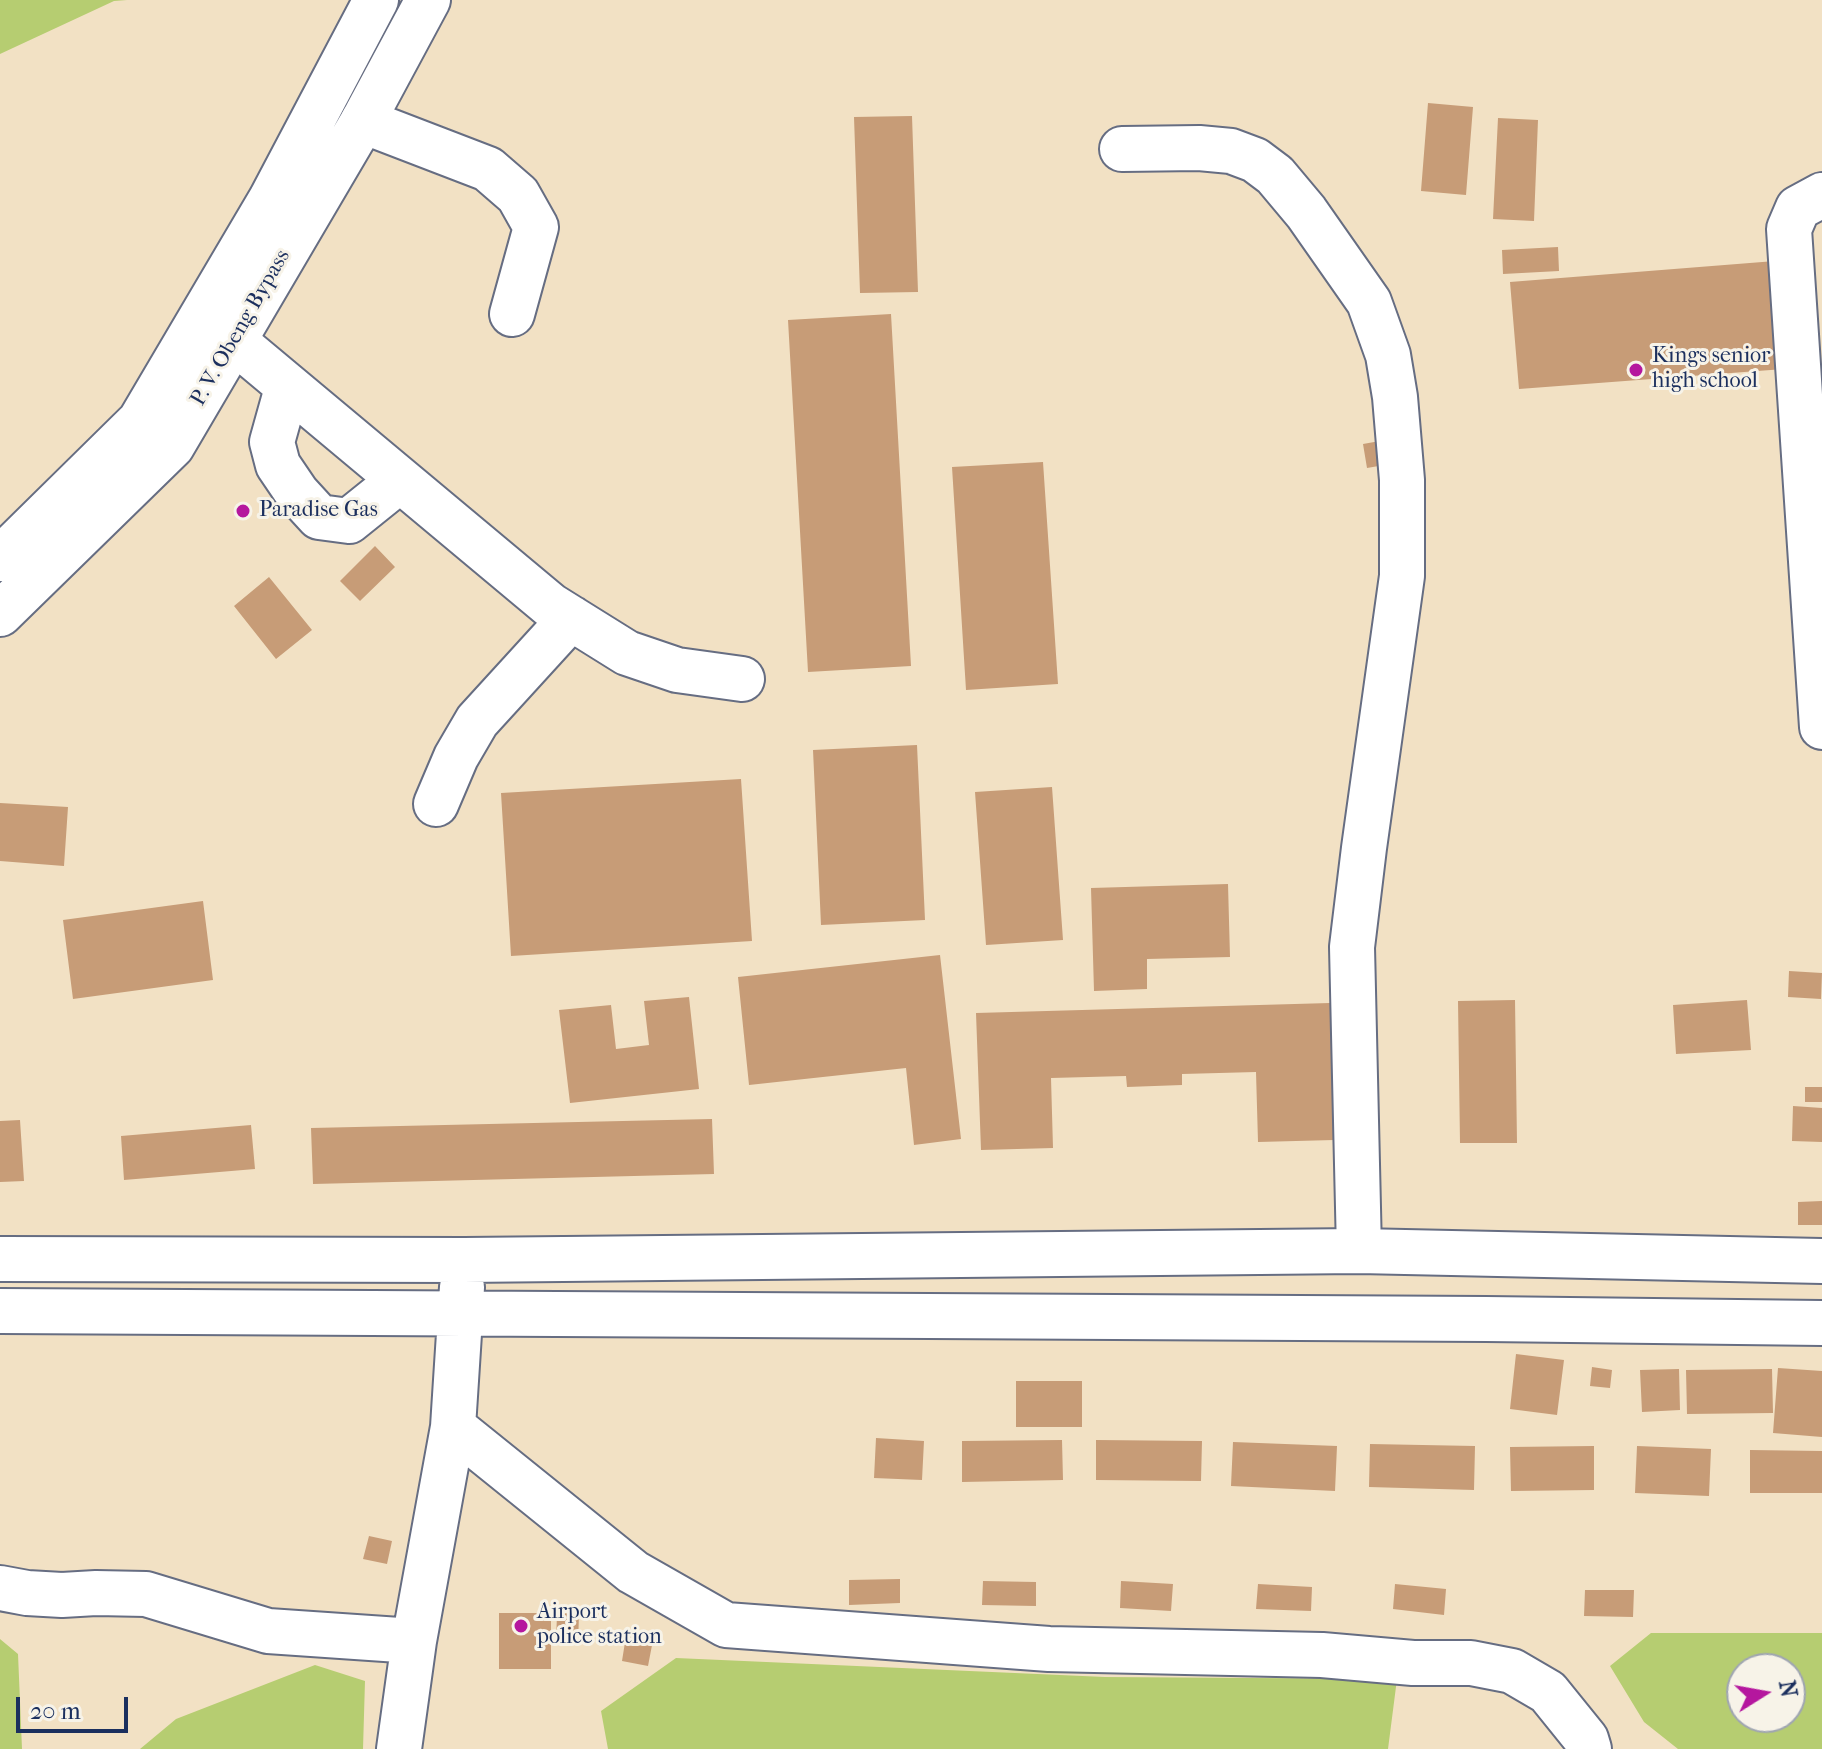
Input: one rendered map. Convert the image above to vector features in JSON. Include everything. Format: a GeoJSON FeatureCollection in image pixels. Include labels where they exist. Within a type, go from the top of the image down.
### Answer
{"type":"FeatureCollection","features":[{"type":"Feature","properties":{"kind":"main road","name":"P. V. Obeng Bypass"},"geometry":{"type":"LineString","coordinates":[[0,559],[140,421],[271,199],[376,0]]}},
{"type":"Feature","properties":{"kind":"main road","name":"P. V. Obeng Bypass"},"geometry":{"type":"LineString","coordinates":[[0,614],[172,446],[363,121],[428,0]]}},
{"type":"Feature","properties":{"kind":"main road"},"geometry":{"type":"LineString","coordinates":[[363,121],[488,169],[518,195],[536,227],[512,314]]}},
{"type":"Feature","properties":{"kind":"main road"},"geometry":{"type":"LineString","coordinates":[[1122,149],[1199,148],[1231,151],[1255,160],[1275,175],[1306,212],[1369,302],[1388,355],[1402,480],[1402,576],[1352,947],[1359,1251]]}},
{"type":"Feature","properties":{"kind":"main road"},"geometry":{"type":"LineString","coordinates":[[1822,195],[1798,208],[1789,229],[1822,727]]}},
{"type":"Feature","properties":{"kind":"main road"},"geometry":{"type":"LineString","coordinates":[[234,341],[550,605],[627,653],[677,670],[742,679]]}},
{"type":"Feature","properties":{"kind":"main road"},"geometry":{"type":"LineString","coordinates":[[290,388],[272,442],[278,465],[297,493],[319,517],[349,521],[400,480]]}},
{"type":"Feature","properties":{"kind":"main road"},"geometry":{"type":"LineString","coordinates":[[436,804],[456,757],[477,721],[571,618]]}},
{"type":"Feature","properties":{"kind":"main road"},"geometry":{"type":"LineString","coordinates":[[0,1259],[464,1260],[1359,1251],[1822,1261]]}},
{"type":"Feature","properties":{"kind":"main road"},"geometry":{"type":"LineString","coordinates":[[399,1749],[414,1641],[453,1427],[464,1260]]}},
{"type":"Feature","properties":{"kind":"main road"},"geometry":{"type":"LineString","coordinates":[[0,1311],[1470,1318],[1822,1323]]}},
{"type":"Feature","properties":{"kind":"main road"},"geometry":{"type":"LineString","coordinates":[[453,1427],[633,1572],[726,1625],[1049,1649],[1322,1655],[1413,1663],[1471,1663],[1512,1671],[1548,1692],[1586,1739],[1589,1749]]}},
{"type":"Feature","properties":{"kind":"main road"},"geometry":{"type":"LineString","coordinates":[[0,1588],[62,1595],[146,1594],[268,1631],[414,1641]]}},
{"type":"Feature","properties":{"kind":"green space"},"geometry":{"type":"Polygon","coordinates":[[[0,0],[127,0],[114,1],[0,54],[0,0]]]}},
{"type":"Feature","properties":{"kind":"green space"},"geometry":{"type":"Polygon","coordinates":[[[1651,1633],[1822,1633],[1822,1749],[1678,1749],[1644,1722],[1610,1666],[1651,1633]]]}},
{"type":"Feature","properties":{"kind":"green space"},"geometry":{"type":"Polygon","coordinates":[[[0,1639],[18,1654],[22,1749],[0,1749],[0,1639]]]}},
{"type":"Feature","properties":{"kind":"green space"},"geometry":{"type":"Polygon","coordinates":[[[676,1658],[1105,1677],[1397,1679],[1388,1749],[608,1749],[601,1711],[676,1658]]]}},
{"type":"Feature","properties":{"kind":"green space"},"geometry":{"type":"Polygon","coordinates":[[[315,1665],[365,1681],[363,1749],[140,1749],[176,1719],[315,1665]]]}},
{"type":"Feature","properties":{"kind":"building"},"geometry":{"type":"Polygon","coordinates":[[[1428,103],[1473,107],[1466,195],[1421,191],[1428,103]]]}},
{"type":"Feature","properties":{"kind":"building"},"geometry":{"type":"Polygon","coordinates":[[[912,116],[918,292],[860,293],[854,117],[912,116]]]}},
{"type":"Feature","properties":{"kind":"building"},"geometry":{"type":"Polygon","coordinates":[[[1498,118],[1538,120],[1534,221],[1493,219],[1498,118]]]}},
{"type":"Feature","properties":{"kind":"building"},"geometry":{"type":"Polygon","coordinates":[[[1558,247],[1559,271],[1503,274],[1502,250],[1558,247]]]}},
{"type":"Feature","properties":{"kind":"building"},"geometry":{"type":"Polygon","coordinates":[[[1775,261],[1784,369],[1519,389],[1510,282],[1775,261]]]}},
{"type":"Feature","properties":{"kind":"building"},"geometry":{"type":"Polygon","coordinates":[[[891,314],[911,666],[808,672],[788,320],[891,314]]]}},
{"type":"Feature","properties":{"kind":"building"},"geometry":{"type":"Polygon","coordinates":[[[1391,439],[1396,463],[1367,468],[1363,444],[1391,439]]]}},
{"type":"Feature","properties":{"kind":"building"},"geometry":{"type":"Polygon","coordinates":[[[1043,462],[1058,684],[966,690],[952,467],[1043,462]]]}},
{"type":"Feature","properties":{"kind":"building"},"geometry":{"type":"Polygon","coordinates":[[[375,546],[395,567],[360,601],[340,581],[375,546]]]}},
{"type":"Feature","properties":{"kind":"building"},"geometry":{"type":"Polygon","coordinates":[[[269,577],[312,630],[276,659],[234,606],[269,577]]]}},
{"type":"Feature","properties":{"kind":"building"},"geometry":{"type":"Polygon","coordinates":[[[917,745],[925,920],[821,925],[813,750],[917,745]]]}},
{"type":"Feature","properties":{"kind":"building"},"geometry":{"type":"Polygon","coordinates":[[[741,779],[752,941],[511,956],[501,793],[741,779]]]}},
{"type":"Feature","properties":{"kind":"building"},"geometry":{"type":"Polygon","coordinates":[[[1052,787],[1063,940],[986,945],[975,792],[1052,787]]]}},
{"type":"Feature","properties":{"kind":"building"},"geometry":{"type":"Polygon","coordinates":[[[0,803],[68,807],[64,866],[0,861],[0,803]]]}},
{"type":"Feature","properties":{"kind":"building"},"geometry":{"type":"Polygon","coordinates":[[[1228,884],[1230,957],[1147,959],[1147,989],[1094,991],[1091,888],[1228,884]]]}},
{"type":"Feature","properties":{"kind":"building"},"geometry":{"type":"Polygon","coordinates":[[[203,901],[213,980],[73,999],[63,920],[203,901]]]}},
{"type":"Feature","properties":{"kind":"building"},"geometry":{"type":"Polygon","coordinates":[[[940,955],[961,1139],[914,1145],[906,1068],[749,1085],[738,977],[940,955]]]}},
{"type":"Feature","properties":{"kind":"building"},"geometry":{"type":"Polygon","coordinates":[[[1789,971],[1822,973],[1821,999],[1788,997],[1789,971]]]}},
{"type":"Feature","properties":{"kind":"building"},"geometry":{"type":"Polygon","coordinates":[[[689,997],[699,1089],[570,1103],[559,1010],[611,1005],[616,1049],[649,1045],[644,1001],[689,997]]]}},
{"type":"Feature","properties":{"kind":"building"},"geometry":{"type":"Polygon","coordinates":[[[1515,1000],[1517,1143],[1460,1143],[1458,1001],[1515,1000]]]}},
{"type":"Feature","properties":{"kind":"building"},"geometry":{"type":"Polygon","coordinates":[[[1747,1000],[1751,1050],[1676,1054],[1673,1005],[1747,1000]]]}},
{"type":"Feature","properties":{"kind":"building"},"geometry":{"type":"Polygon","coordinates":[[[1330,1003],[1334,1140],[1258,1142],[1256,1072],[1182,1074],[1182,1085],[1127,1087],[1126,1076],[1051,1078],[1053,1148],[981,1150],[976,1013],[1330,1003]]]}},
{"type":"Feature","properties":{"kind":"building"},"geometry":{"type":"Polygon","coordinates":[[[1805,1087],[1822,1087],[1822,1102],[1805,1102],[1805,1087]]]}},
{"type":"Feature","properties":{"kind":"building"},"geometry":{"type":"Polygon","coordinates":[[[1793,1106],[1822,1108],[1822,1142],[1792,1141],[1793,1106]]]}},
{"type":"Feature","properties":{"kind":"building"},"geometry":{"type":"Polygon","coordinates":[[[712,1119],[714,1174],[313,1184],[311,1128],[712,1119]]]}},
{"type":"Feature","properties":{"kind":"building"},"geometry":{"type":"Polygon","coordinates":[[[20,1120],[24,1181],[0,1182],[0,1121],[20,1120]]]}},
{"type":"Feature","properties":{"kind":"building"},"geometry":{"type":"Polygon","coordinates":[[[251,1125],[255,1169],[124,1180],[121,1136],[251,1125]]]}},
{"type":"Feature","properties":{"kind":"building"},"geometry":{"type":"Polygon","coordinates":[[[1822,1201],[1822,1225],[1798,1225],[1798,1202],[1822,1201]]]}},
{"type":"Feature","properties":{"kind":"building"},"geometry":{"type":"Polygon","coordinates":[[[1516,1354],[1564,1360],[1557,1415],[1510,1409],[1516,1354]]]}},
{"type":"Feature","properties":{"kind":"building"},"geometry":{"type":"Polygon","coordinates":[[[1592,1367],[1612,1370],[1610,1388],[1590,1386],[1592,1367]]]}},
{"type":"Feature","properties":{"kind":"building"},"geometry":{"type":"Polygon","coordinates":[[[1778,1368],[1822,1371],[1822,1437],[1773,1433],[1778,1368]]]}},
{"type":"Feature","properties":{"kind":"building"},"geometry":{"type":"Polygon","coordinates":[[[1679,1369],[1680,1410],[1642,1412],[1640,1370],[1679,1369]]]}},
{"type":"Feature","properties":{"kind":"building"},"geometry":{"type":"Polygon","coordinates":[[[1772,1369],[1773,1413],[1687,1414],[1686,1370],[1772,1369]]]}},
{"type":"Feature","properties":{"kind":"building"},"geometry":{"type":"Polygon","coordinates":[[[1016,1381],[1082,1381],[1082,1427],[1016,1427],[1016,1381]]]}},
{"type":"Feature","properties":{"kind":"building"},"geometry":{"type":"Polygon","coordinates":[[[876,1438],[924,1441],[922,1480],[874,1478],[876,1438]]]}},
{"type":"Feature","properties":{"kind":"building"},"geometry":{"type":"Polygon","coordinates":[[[1062,1440],[1063,1480],[962,1482],[962,1441],[1062,1440]]]}},
{"type":"Feature","properties":{"kind":"building"},"geometry":{"type":"Polygon","coordinates":[[[1096,1440],[1202,1441],[1201,1481],[1096,1480],[1096,1440]]]}},
{"type":"Feature","properties":{"kind":"building"},"geometry":{"type":"Polygon","coordinates":[[[1233,1442],[1337,1446],[1335,1491],[1231,1486],[1233,1442]]]}},
{"type":"Feature","properties":{"kind":"building"},"geometry":{"type":"Polygon","coordinates":[[[1370,1444],[1475,1446],[1474,1490],[1369,1487],[1370,1444]]]}},
{"type":"Feature","properties":{"kind":"building"},"geometry":{"type":"Polygon","coordinates":[[[1594,1446],[1594,1490],[1511,1491],[1510,1447],[1594,1446]]]}},
{"type":"Feature","properties":{"kind":"building"},"geometry":{"type":"Polygon","coordinates":[[[1637,1446],[1711,1449],[1709,1496],[1635,1493],[1637,1446]]]}},
{"type":"Feature","properties":{"kind":"building"},"geometry":{"type":"Polygon","coordinates":[[[1750,1450],[1822,1451],[1822,1493],[1750,1493],[1750,1450]]]}},
{"type":"Feature","properties":{"kind":"building"},"geometry":{"type":"Polygon","coordinates":[[[369,1536],[392,1541],[387,1564],[363,1559],[369,1536]]]}},
{"type":"Feature","properties":{"kind":"building"},"geometry":{"type":"Polygon","coordinates":[[[900,1579],[900,1603],[849,1605],[849,1580],[900,1579]]]}},
{"type":"Feature","properties":{"kind":"building"},"geometry":{"type":"Polygon","coordinates":[[[983,1581],[1036,1582],[1036,1606],[982,1605],[983,1581]]]}},
{"type":"Feature","properties":{"kind":"building"},"geometry":{"type":"Polygon","coordinates":[[[1121,1581],[1173,1584],[1171,1611],[1120,1608],[1121,1581]]]}},
{"type":"Feature","properties":{"kind":"building"},"geometry":{"type":"Polygon","coordinates":[[[1258,1584],[1312,1587],[1311,1611],[1256,1609],[1258,1584]]]}},
{"type":"Feature","properties":{"kind":"building"},"geometry":{"type":"Polygon","coordinates":[[[1395,1584],[1446,1589],[1444,1615],[1393,1609],[1395,1584]]]}},
{"type":"Feature","properties":{"kind":"building"},"geometry":{"type":"Polygon","coordinates":[[[1585,1590],[1634,1590],[1633,1617],[1584,1616],[1585,1590]]]}},
{"type":"Feature","properties":{"kind":"building"},"geometry":{"type":"Polygon","coordinates":[[[499,1613],[551,1613],[551,1669],[499,1669],[499,1613]]]}},
{"type":"Feature","properties":{"kind":"building"},"geometry":{"type":"Polygon","coordinates":[[[557,1613],[579,1614],[578,1644],[556,1644],[557,1613]]]}},
{"type":"Feature","properties":{"kind":"building"},"geometry":{"type":"Polygon","coordinates":[[[626,1636],[653,1640],[648,1666],[622,1661],[626,1636]]]}},
{"type":"Feature","properties":{"kind":"place","name":"Kings senior high school"},"geometry":{"type":"Point","coordinates":[1636,370]}},
{"type":"Feature","properties":{"kind":"place","name":"Paradise Gas"},"geometry":{"type":"Point","coordinates":[243,511]}},
{"type":"Feature","properties":{"kind":"place","name":"Airport police station"},"geometry":{"type":"Point","coordinates":[521,1626]}}]}
